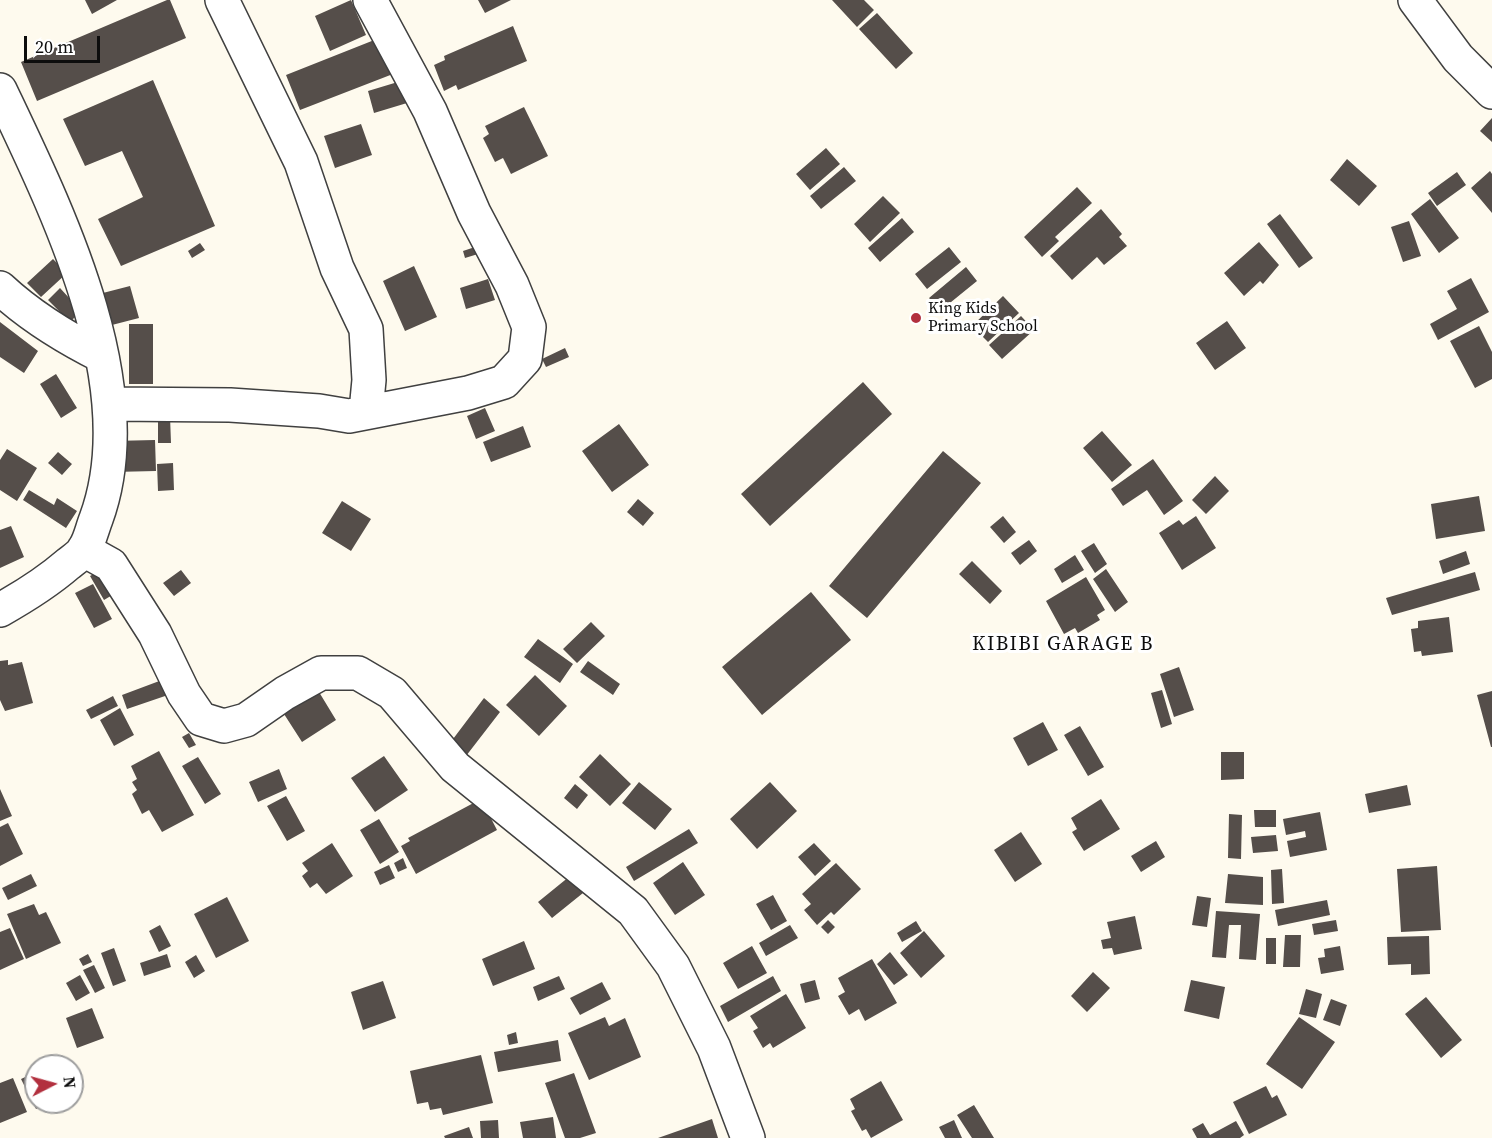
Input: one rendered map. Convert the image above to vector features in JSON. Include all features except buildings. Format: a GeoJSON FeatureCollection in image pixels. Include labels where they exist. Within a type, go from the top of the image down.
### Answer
{"type":"FeatureCollection","features":[{"type":"Feature","properties":{"kind":"street"},"geometry":{"type":"LineString","coordinates":[[222,0],[301,162],[337,268],[366,329],[369,380],[366,411]]}},
{"type":"Feature","properties":{"kind":"street"},"geometry":{"type":"LineString","coordinates":[[110,404],[230,405],[319,411],[349,416],[468,393],[504,382],[525,359],[529,327],[512,285],[474,213],[430,111],[370,0]]}},
{"type":"Feature","properties":{"kind":"street"},"geometry":{"type":"LineString","coordinates":[[1415,0],[1458,58],[1492,92]]}},
{"type":"Feature","properties":{"kind":"street"},"geometry":{"type":"LineString","coordinates":[[0,90],[76,260],[102,356],[110,404],[108,470],[102,502],[84,550],[41,587],[0,610]]}},
{"type":"Feature","properties":{"kind":"street"},"geometry":{"type":"LineString","coordinates":[[0,288],[24,310],[74,342],[102,356]]}},
{"type":"Feature","properties":{"kind":"street"},"geometry":{"type":"LineString","coordinates":[[84,550],[111,565],[155,634],[184,694],[201,719],[224,726],[246,720],[285,693],[321,673],[358,673],[392,693],[455,767],[633,911],[673,966],[699,1017],[714,1048],[747,1138]]}},
{"type":"Feature","properties":{"kind":"place","name":"King Kids Primary School"},"geometry":{"type":"Point","coordinates":[916,318]}},
{"type":"Feature","properties":{"kind":"district","name":"KIBIBI GARAGE B"},"geometry":{"type":"Point","coordinates":[1063,645]}}]}
